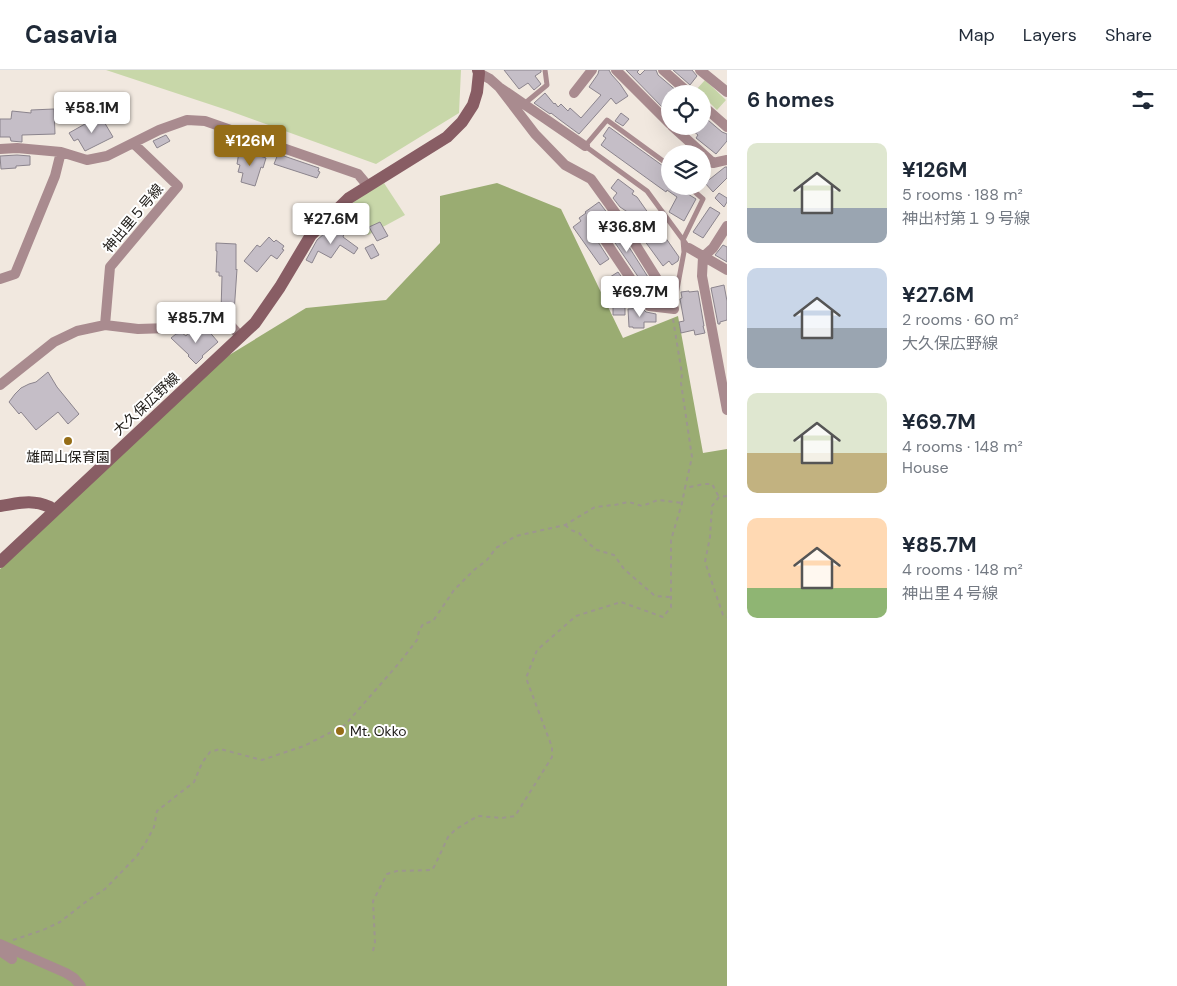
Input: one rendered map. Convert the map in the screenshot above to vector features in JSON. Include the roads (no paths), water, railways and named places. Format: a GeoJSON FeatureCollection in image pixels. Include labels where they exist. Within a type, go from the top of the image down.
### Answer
{"type":"FeatureCollection","features":[{"type":"Feature","properties":{"kind":"street"},"geometry":{"type":"LineString","coordinates":[[574,93],[592,70]]}},
{"type":"Feature","properties":{"kind":"street"},"geometry":{"type":"LineString","coordinates":[[616,70],[661,115]]}},
{"type":"Feature","properties":{"kind":"street"},"geometry":{"type":"LineString","coordinates":[[663,70],[680,85]]}},
{"type":"Feature","properties":{"kind":"street"},"geometry":{"type":"LineString","coordinates":[[700,70],[727,92]]}},
{"type":"Feature","properties":{"kind":"street"},"geometry":{"type":"LineString","coordinates":[[478,71],[585,146]]}},
{"type":"Feature","properties":{"kind":"street","name":"大久保広野線"},"geometry":{"type":"LineString","coordinates":[[0,562],[54,508],[255,323],[280,287],[311,235],[349,198],[447,137],[462,122],[473,105],[477,92],[478,71]]}},
{"type":"Feature","properties":{"kind":"street"},"geometry":{"type":"LineString","coordinates":[[500,88],[535,134],[565,165],[591,178],[662,286],[674,309]]}},
{"type":"Feature","properties":{"kind":"street"},"geometry":{"type":"LineString","coordinates":[[711,113],[727,127]]}},
{"type":"Feature","properties":{"kind":"street"},"geometry":{"type":"LineString","coordinates":[[0,149],[17,148],[61,152],[86,160],[107,156],[159,130],[187,120],[205,121],[358,174],[368,186]]}},
{"type":"Feature","properties":{"kind":"street"},"geometry":{"type":"LineString","coordinates":[[682,135],[713,163],[727,160]]}},
{"type":"Feature","properties":{"kind":"street","name":"神出里５号線"},"geometry":{"type":"LineString","coordinates":[[105,325],[110,267],[178,186],[133,143]]}},
{"type":"Feature","properties":{"kind":"street"},"geometry":{"type":"LineString","coordinates":[[0,279],[15,274],[55,176],[61,152]]}},
{"type":"Feature","properties":{"kind":"street"},"geometry":{"type":"LineString","coordinates":[[617,216],[598,230],[649,306],[674,309]]}},
{"type":"Feature","properties":{"kind":"street"},"geometry":{"type":"LineString","coordinates":[[727,226],[713,248],[703,257],[702,276],[727,410]]}},
{"type":"Feature","properties":{"kind":"street"},"geometry":{"type":"LineString","coordinates":[[686,244],[703,257],[727,270]]}},
{"type":"Feature","properties":{"kind":"street"},"geometry":{"type":"LineString","coordinates":[[0,385],[54,342],[77,331],[105,325],[138,329],[169,328],[224,318],[241,337]]}},
{"type":"Feature","properties":{"kind":"street"},"geometry":{"type":"LineString","coordinates":[[0,506],[24,502],[39,503],[54,508]]}},
{"type":"Feature","properties":{"kind":"street"},"geometry":{"type":"LineString","coordinates":[[1,947],[12,959]]}},
{"type":"Feature","properties":{"kind":"street"},"geometry":{"type":"LineString","coordinates":[[1,947],[66,973],[81,986]]}},
{"type":"Feature","properties":{"kind":"lane"},"geometry":{"type":"LineString","coordinates":[[524,104],[547,85],[545,70]]}},
{"type":"Feature","properties":{"kind":"lane"},"geometry":{"type":"LineString","coordinates":[[661,159],[607,120],[585,146],[646,191],[686,244]]}},
{"type":"Feature","properties":{"kind":"lane"},"geometry":{"type":"LineString","coordinates":[[674,309],[686,244],[703,199],[698,195]]}},
{"type":"Feature","properties":{"kind":"place","name":"雄岡山保育園"},"geometry":{"type":"Point","coordinates":[68,441]}},
{"type":"Feature","properties":{"kind":"place","name":"Mt. Okko"},"geometry":{"type":"Point","coordinates":[340,731]}}]}
